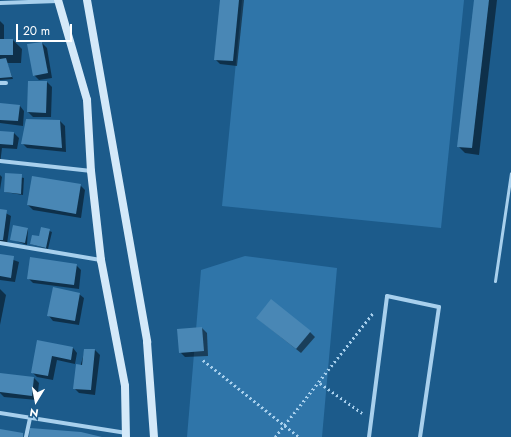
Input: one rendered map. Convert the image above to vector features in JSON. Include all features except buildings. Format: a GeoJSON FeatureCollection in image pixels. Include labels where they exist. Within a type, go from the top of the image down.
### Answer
{"type":"FeatureCollection","features":[{"type":"Feature","properties":{"kind":"main road"},"geometry":{"type":"LineString","coordinates":[[87,0],[146,342],[154,437]]}},
{"type":"Feature","properties":{"kind":"main road"},"geometry":{"type":"LineString","coordinates":[[58,1],[87,100],[91,171],[101,260],[125,386],[126,435]]}},
{"type":"Feature","properties":{"kind":"street"},"geometry":{"type":"LineString","coordinates":[[0,3],[58,1]]}},
{"type":"Feature","properties":{"kind":"street"},"geometry":{"type":"LineString","coordinates":[[0,83],[6,83]]}},
{"type":"Feature","properties":{"kind":"street"},"geometry":{"type":"LineString","coordinates":[[0,161],[91,171]]}},
{"type":"Feature","properties":{"kind":"street"},"geometry":{"type":"LineString","coordinates":[[0,244],[101,260]]}},
{"type":"Feature","properties":{"kind":"street"},"geometry":{"type":"LineString","coordinates":[[369,437],[386,296],[439,307],[420,437]]}},
{"type":"Feature","properties":{"kind":"street"},"geometry":{"type":"LineString","coordinates":[[0,413],[126,435]]}},
{"type":"Feature","properties":{"kind":"street"},"geometry":{"type":"LineString","coordinates":[[26,437],[30,418]]}},
{"type":"Feature","properties":{"kind":"lane"},"geometry":{"type":"LineString","coordinates":[[495,281],[511,173]]}},
{"type":"Feature","properties":{"kind":"path"},"geometry":{"type":"LineString","coordinates":[[276,437],[320,384],[386,296]]}},
{"type":"Feature","properties":{"kind":"path"},"geometry":{"type":"LineString","coordinates":[[203,360],[299,437]]}},
{"type":"Feature","properties":{"kind":"path"},"geometry":{"type":"LineString","coordinates":[[320,384],[370,419]]}},
{"type":"Feature","properties":{"kind":"shaded area"},"geometry":{"type":"Polygon","coordinates":[[[242,0],[464,0],[441,228],[222,206],[242,0]]]}},
{"type":"Feature","properties":{"kind":"shaded area"},"geometry":{"type":"Polygon","coordinates":[[[245,256],[337,268],[322,437],[187,437],[201,270],[245,256]]]}}]}
